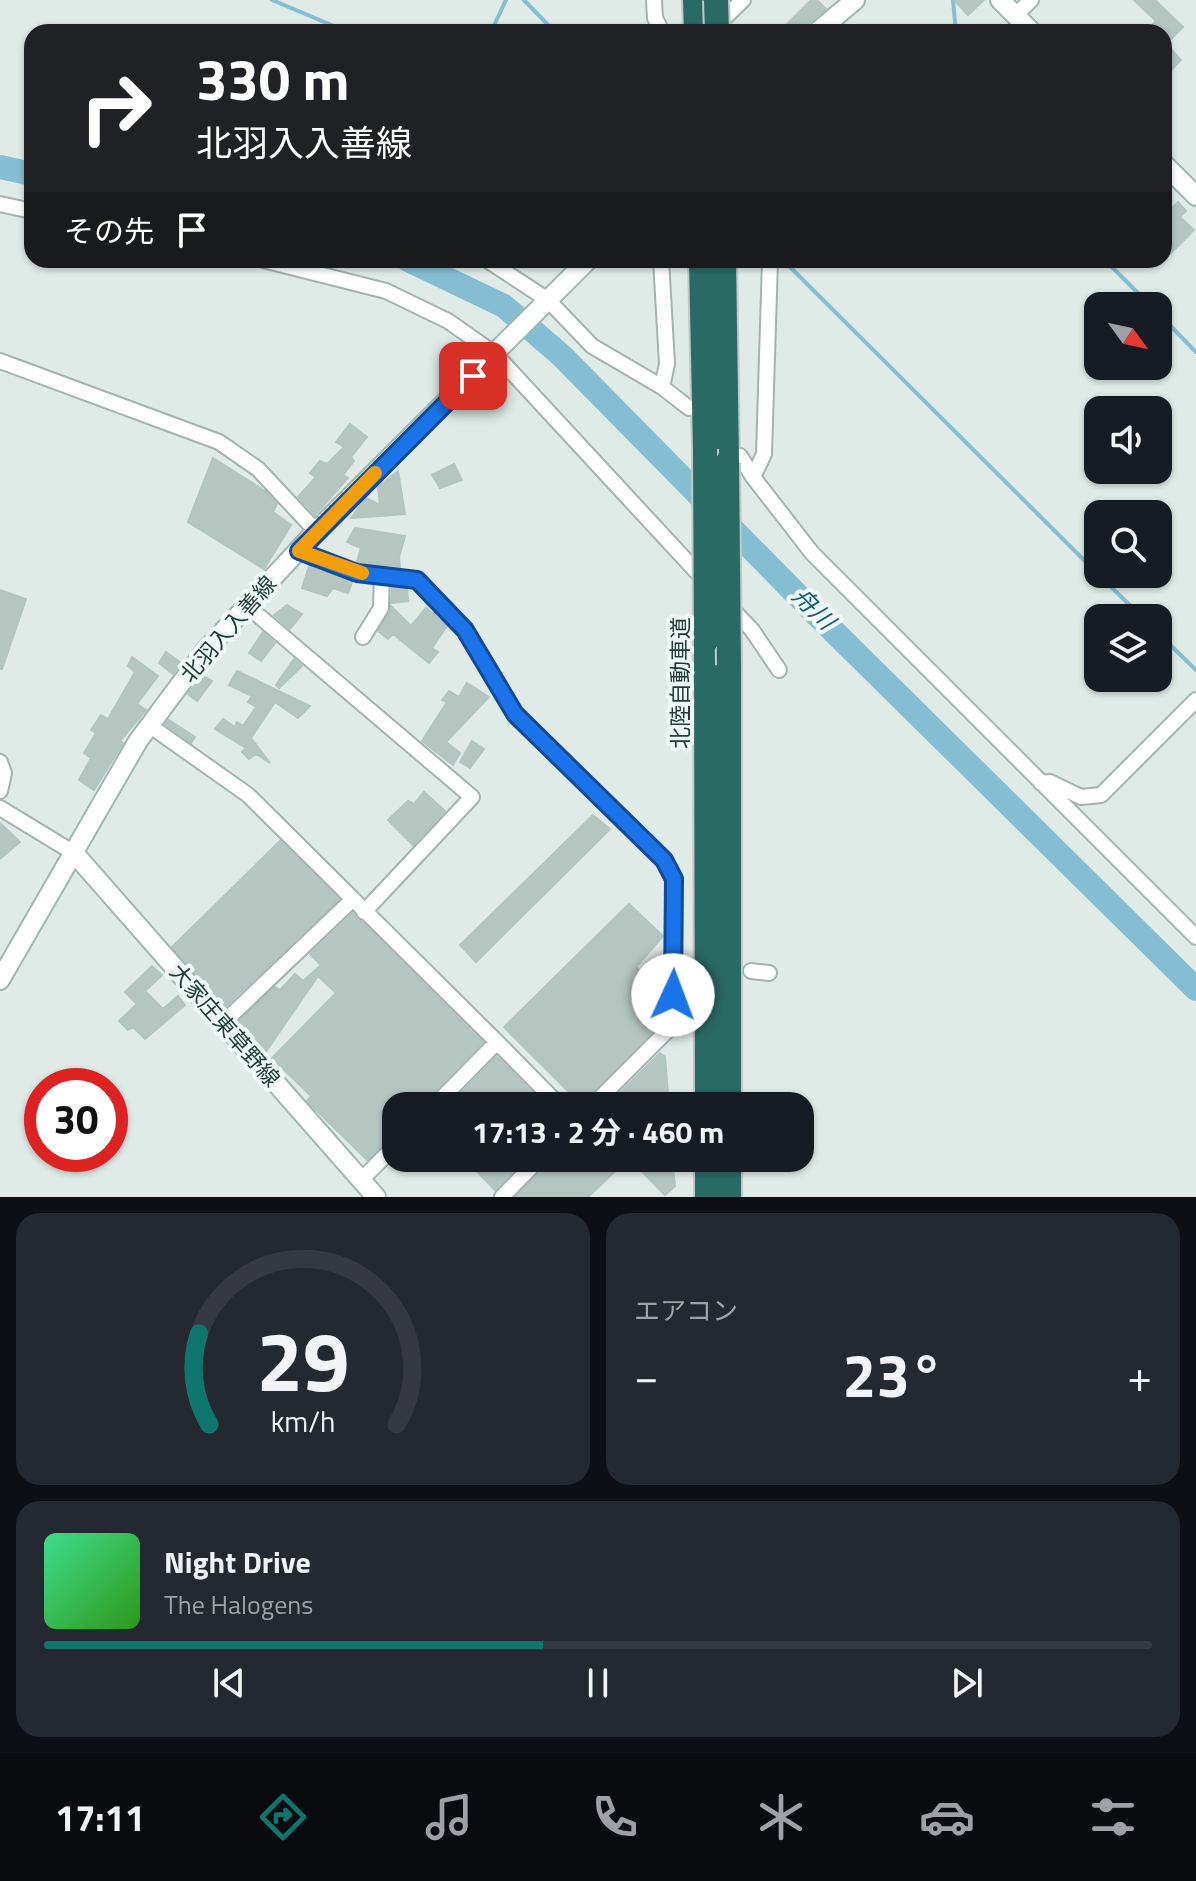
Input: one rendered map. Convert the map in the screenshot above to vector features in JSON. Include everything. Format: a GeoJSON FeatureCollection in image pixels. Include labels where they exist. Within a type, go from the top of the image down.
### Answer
{"type":"FeatureCollection","features":[{"type":"Feature","properties":{"kind":"highway"},"geometry":{"type":"LineString","coordinates":[[695,0],[696,24]]}},
{"type":"Feature","properties":{"kind":"highway"},"geometry":{"type":"LineString","coordinates":[[716,0],[717,24]]}},
{"type":"Feature","properties":{"kind":"highway","name":"北陸自動車道"},"geometry":{"type":"LineString","coordinates":[[701,268],[705,449],[707,1092]]}},
{"type":"Feature","properties":{"kind":"highway"},"geometry":{"type":"LineString","coordinates":[[724,268],[734,459],[729,665],[729,1092]]}},
{"type":"Feature","properties":{"kind":"highway"},"geometry":{"type":"LineString","coordinates":[[707,1172],[707,1197]]}},
{"type":"Feature","properties":{"kind":"highway"},"geometry":{"type":"LineString","coordinates":[[729,1172],[729,1197]]}},
{"type":"Feature","properties":{"kind":"main road"},"geometry":{"type":"LineString","coordinates":[[826,24],[855,0]]}},
{"type":"Feature","properties":{"kind":"main road"},"geometry":{"type":"LineString","coordinates":[[1000,0],[1024,24]]}},
{"type":"Feature","properties":{"kind":"main road"},"geometry":{"type":"LineString","coordinates":[[1172,172],[1196,196]]}},
{"type":"Feature","properties":{"kind":"main road","name":"北羽入入善線"},"geometry":{"type":"LineString","coordinates":[[0,978],[149,725],[205,651],[316,531],[580,268]]}},
{"type":"Feature","properties":{"kind":"main road","name":"大家庄東草野線"},"geometry":{"type":"LineString","coordinates":[[74,853],[376,1197]]}},
{"type":"Feature","properties":{"kind":"street"},"geometry":{"type":"LineString","coordinates":[[654,0],[658,24]]}},
{"type":"Feature","properties":{"kind":"street"},"geometry":{"type":"LineString","coordinates":[[718,24],[743,0]]}},
{"type":"Feature","properties":{"kind":"street"},"geometry":{"type":"LineString","coordinates":[[1015,16],[1031,0]]}},
{"type":"Feature","properties":{"kind":"street"},"geometry":{"type":"LineString","coordinates":[[0,204],[24,209]]}},
{"type":"Feature","properties":{"kind":"street"},"geometry":{"type":"LineString","coordinates":[[295,268],[386,291],[448,321],[495,354],[752,630],[779,670]]}},
{"type":"Feature","properties":{"kind":"street"},"geometry":{"type":"LineString","coordinates":[[498,268],[545,303],[592,346],[662,387],[689,408]]}},
{"type":"Feature","properties":{"kind":"street"},"geometry":{"type":"LineString","coordinates":[[661,268],[667,364],[662,387]]}},
{"type":"Feature","properties":{"kind":"street"},"geometry":{"type":"LineString","coordinates":[[753,477],[764,454],[770,268]]}},
{"type":"Feature","properties":{"kind":"street"},"geometry":{"type":"LineString","coordinates":[[0,361],[219,442],[258,469],[316,531]]}},
{"type":"Feature","properties":{"kind":"street"},"geometry":{"type":"LineString","coordinates":[[734,459],[753,477],[812,553],[1196,937]]}},
{"type":"Feature","properties":{"kind":"street"},"geometry":{"type":"LineString","coordinates":[[299,551],[357,573],[417,580],[465,630],[515,714],[664,860],[674,879],[680,963],[672,1026],[606,1092]]}},
{"type":"Feature","properties":{"kind":"street"},"geometry":{"type":"LineString","coordinates":[[363,637],[381,608],[382,575]]}},
{"type":"Feature","properties":{"kind":"street"},"geometry":{"type":"LineString","coordinates":[[246,605],[472,797],[364,912]]}},
{"type":"Feature","properties":{"kind":"street"},"geometry":{"type":"LineString","coordinates":[[1041,783],[1050,782],[1081,797],[1101,795],[1196,700]]}},
{"type":"Feature","properties":{"kind":"street"},"geometry":{"type":"LineString","coordinates":[[149,725],[248,795],[546,1092]]}},
{"type":"Feature","properties":{"kind":"street"},"geometry":{"type":"LineString","coordinates":[[0,762],[4,773],[0,791]]}},
{"type":"Feature","properties":{"kind":"street"},"geometry":{"type":"LineString","coordinates":[[0,808],[74,853]]}},
{"type":"Feature","properties":{"kind":"street"},"geometry":{"type":"LineString","coordinates":[[223,1023],[352,900]]}},
{"type":"Feature","properties":{"kind":"street"},"geometry":{"type":"LineString","coordinates":[[751,971],[769,973]]}},
{"type":"Feature","properties":{"kind":"street"},"geometry":{"type":"LineString","coordinates":[[448,1092],[497,1042]]}},
{"type":"Feature","properties":{"kind":"street"},"geometry":{"type":"LineString","coordinates":[[361,1180],[382,1159]]}},
{"type":"Feature","properties":{"kind":"street"},"geometry":{"type":"LineString","coordinates":[[502,1197],[526,1172]]}},
{"type":"Feature","properties":{"kind":"building"},"geometry":{"type":"Polygon","coordinates":[[[811,0],[817,0],[826,9],[809,24],[787,24],[811,0]]]}},
{"type":"Feature","properties":{"kind":"building"},"geometry":{"type":"Polygon","coordinates":[[[954,0],[984,0],[968,15],[954,0]]]}},
{"type":"Feature","properties":{"kind":"building"},"geometry":{"type":"Polygon","coordinates":[[[1134,0],[1155,0],[1183,27],[1172,38],[1172,24],[1153,24],[1156,21],[1134,0]]]}},
{"type":"Feature","properties":{"kind":"building"},"geometry":{"type":"Polygon","coordinates":[[[1172,50],[1181,60],[1172,69],[1172,50]]]}},
{"type":"Feature","properties":{"kind":"building"},"geometry":{"type":"Polygon","coordinates":[[[1178,202],[1186,211],[1180,217],[1194,230],[1172,252],[1172,208],[1178,202]]]}},
{"type":"Feature","properties":{"kind":"building"},"geometry":{"type":"Polygon","coordinates":[[[350,424],[367,437],[351,457],[354,461],[343,475],[348,478],[315,515],[298,497],[316,477],[310,473],[320,461],[327,464],[344,447],[336,442],[350,424]]]}},
{"type":"Feature","properties":{"kind":"building"},"geometry":{"type":"Polygon","coordinates":[[[213,458],[265,491],[277,504],[273,512],[291,525],[264,569],[188,522],[213,458]]]}},
{"type":"Feature","properties":{"kind":"building"},"geometry":{"type":"Polygon","coordinates":[[[454,464],[462,480],[440,488],[432,475],[454,464]]]}},
{"type":"Feature","properties":{"kind":"building"},"geometry":{"type":"Polygon","coordinates":[[[398,471],[405,514],[351,518],[366,498],[380,505],[378,487],[398,471]]]}},
{"type":"Feature","properties":{"kind":"building"},"geometry":{"type":"Polygon","coordinates":[[[355,528],[405,536],[399,557],[400,568],[357,562],[361,548],[347,542],[355,528]]]}},
{"type":"Feature","properties":{"kind":"building"},"geometry":{"type":"Polygon","coordinates":[[[309,566],[352,582],[348,593],[333,588],[327,596],[302,588],[309,566]]]}},
{"type":"Feature","properties":{"kind":"building"},"geometry":{"type":"Polygon","coordinates":[[[392,587],[407,589],[408,601],[391,603],[392,587]]]}},
{"type":"Feature","properties":{"kind":"building"},"geometry":{"type":"Polygon","coordinates":[[[0,590],[26,599],[2,669],[0,669],[0,590]]]}},
{"type":"Feature","properties":{"kind":"building"},"geometry":{"type":"Polygon","coordinates":[[[287,605],[302,614],[290,629],[274,615],[287,605]]]}},
{"type":"Feature","properties":{"kind":"building"},"geometry":{"type":"Polygon","coordinates":[[[391,606],[411,626],[426,608],[447,626],[432,648],[438,652],[429,663],[393,634],[388,639],[378,631],[391,606]]]}},
{"type":"Feature","properties":{"kind":"building"},"geometry":{"type":"Polygon","coordinates":[[[263,632],[275,643],[261,661],[249,653],[263,632]]]}},
{"type":"Feature","properties":{"kind":"building"},"geometry":{"type":"Polygon","coordinates":[[[166,652],[181,663],[173,674],[159,663],[166,652]]]}},
{"type":"Feature","properties":{"kind":"building"},"geometry":{"type":"Polygon","coordinates":[[[132,657],[158,676],[137,704],[146,710],[120,741],[123,743],[94,790],[79,780],[91,758],[84,753],[96,733],[91,730],[101,715],[108,719],[135,672],[128,666],[132,657]]]}},
{"type":"Feature","properties":{"kind":"building"},"geometry":{"type":"Polygon","coordinates":[[[294,659],[302,666],[279,688],[276,685],[294,659]]]}},
{"type":"Feature","properties":{"kind":"building"},"geometry":{"type":"Polygon","coordinates":[[[237,671],[310,706],[298,718],[275,702],[251,738],[270,763],[256,754],[249,759],[242,752],[246,748],[215,729],[223,719],[235,727],[237,722],[243,726],[256,707],[248,702],[252,696],[229,685],[237,671]]]}},
{"type":"Feature","properties":{"kind":"building"},"geometry":{"type":"Polygon","coordinates":[[[202,675],[212,681],[197,701],[188,694],[202,675]]]}},
{"type":"Feature","properties":{"kind":"building"},"geometry":{"type":"Polygon","coordinates":[[[467,683],[489,697],[446,742],[460,753],[453,765],[422,741],[447,702],[442,700],[449,691],[459,697],[467,683]]]}},
{"type":"Feature","properties":{"kind":"building"},"geometry":{"type":"Polygon","coordinates":[[[169,720],[195,737],[191,743],[165,724],[169,720]]]}},
{"type":"Feature","properties":{"kind":"building"},"geometry":{"type":"Polygon","coordinates":[[[472,741],[484,749],[470,768],[460,762],[472,741]]]}},
{"type":"Feature","properties":{"kind":"building"},"geometry":{"type":"Polygon","coordinates":[[[424,792],[445,811],[413,845],[388,820],[408,801],[414,804],[424,792]]]}},
{"type":"Feature","properties":{"kind":"building"},"geometry":{"type":"Polygon","coordinates":[[[593,815],[610,829],[476,962],[460,945],[593,815]]]}},
{"type":"Feature","properties":{"kind":"building"},"geometry":{"type":"Polygon","coordinates":[[[0,823],[20,842],[0,859],[0,823]]]}},
{"type":"Feature","properties":{"kind":"building"},"geometry":{"type":"Polygon","coordinates":[[[280,841],[339,899],[225,1007],[172,947],[280,841]]]}},
{"type":"Feature","properties":{"kind":"building"},"geometry":{"type":"Polygon","coordinates":[[[629,904],[663,936],[636,967],[662,991],[662,1002],[656,1012],[662,1022],[595,1092],[569,1092],[504,1027],[629,904]]]}},
{"type":"Feature","properties":{"kind":"building"},"geometry":{"type":"Polygon","coordinates":[[[353,913],[483,1042],[434,1092],[382,1092],[382,1147],[367,1160],[307,1101],[311,1096],[272,1058],[336,993],[318,976],[265,1053],[238,1022],[275,987],[280,990],[295,974],[303,981],[321,965],[310,954],[353,913]]]}},
{"type":"Feature","properties":{"kind":"building"},"geometry":{"type":"Polygon","coordinates":[[[152,966],[162,975],[145,991],[163,1009],[178,996],[185,1005],[145,1039],[133,1027],[128,1030],[119,1021],[137,1004],[125,992],[152,966]]]}},
{"type":"Feature","properties":{"kind":"building"},"geometry":{"type":"Polygon","coordinates":[[[660,1053],[665,1057],[668,1092],[620,1092],[660,1053]]]}},
{"type":"Feature","properties":{"kind":"building"},"geometry":{"type":"Polygon","coordinates":[[[497,1056],[532,1092],[462,1092],[497,1056]]]}},
{"type":"Feature","properties":{"kind":"building"},"geometry":{"type":"Polygon","coordinates":[[[478,1172],[512,1172],[495,1190],[478,1172]]]}},
{"type":"Feature","properties":{"kind":"building"},"geometry":{"type":"Polygon","coordinates":[[[538,1172],[614,1172],[588,1197],[516,1197],[538,1172]]]}},
{"type":"Feature","properties":{"kind":"building"},"geometry":{"type":"Polygon","coordinates":[[[643,1172],[674,1172],[675,1186],[665,1195],[643,1172]]]}},
{"type":"Feature","properties":{"kind":"waterway"},"geometry":{"type":"LineString","coordinates":[[272,0],[329,24]]}},
{"type":"Feature","properties":{"kind":"waterway"},"geometry":{"type":"LineString","coordinates":[[495,24],[506,0]]}},
{"type":"Feature","properties":{"kind":"waterway"},"geometry":{"type":"LineString","coordinates":[[524,0],[547,24]]}},
{"type":"Feature","properties":{"kind":"waterway"},"geometry":{"type":"LineString","coordinates":[[953,0],[955,24]]}},
{"type":"Feature","properties":{"kind":"waterway","name":"舟川"},"geometry":{"type":"LineString","coordinates":[[0,167],[24,172]]}},
{"type":"Feature","properties":{"kind":"waterway","name":"舟川"},"geometry":{"type":"LineString","coordinates":[[425,268],[504,306],[562,356],[812,610],[1196,989]]}},
{"type":"Feature","properties":{"kind":"waterway"},"geometry":{"type":"LineString","coordinates":[[791,268],[1084,560]]}},
{"type":"Feature","properties":{"kind":"waterway"},"geometry":{"type":"LineString","coordinates":[[1113,268],[1137,292]]}},
{"type":"Feature","properties":{"kind":"waterway"},"geometry":{"type":"LineString","coordinates":[[1172,327],[1196,352]]}},
{"type":"Feature","properties":{"kind":"waterway"},"geometry":{"type":"LineString","coordinates":[[1112,588],[1129,604]]}},
{"type":"Feature","properties":{"kind":"waterway"},"geometry":{"type":"LineString","coordinates":[[1172,647],[1196,670]]}},
{"type":"Feature","properties":{"kind":"tunnel"},"geometry":{"type":"LineString","coordinates":[[684,963],[751,971]]}},
{"type":"Feature","properties":{"kind":"slow traffic"},"geometry":{"type":"LineString","coordinates":[[362,573],[299,551],[375,473]]}},
{"type":"Feature","properties":{"kind":"route"},"geometry":{"type":"LineString","coordinates":[[473,376],[299,551],[357,573],[417,580],[465,630],[515,714],[664,860],[674,879],[673,995]]}}]}
